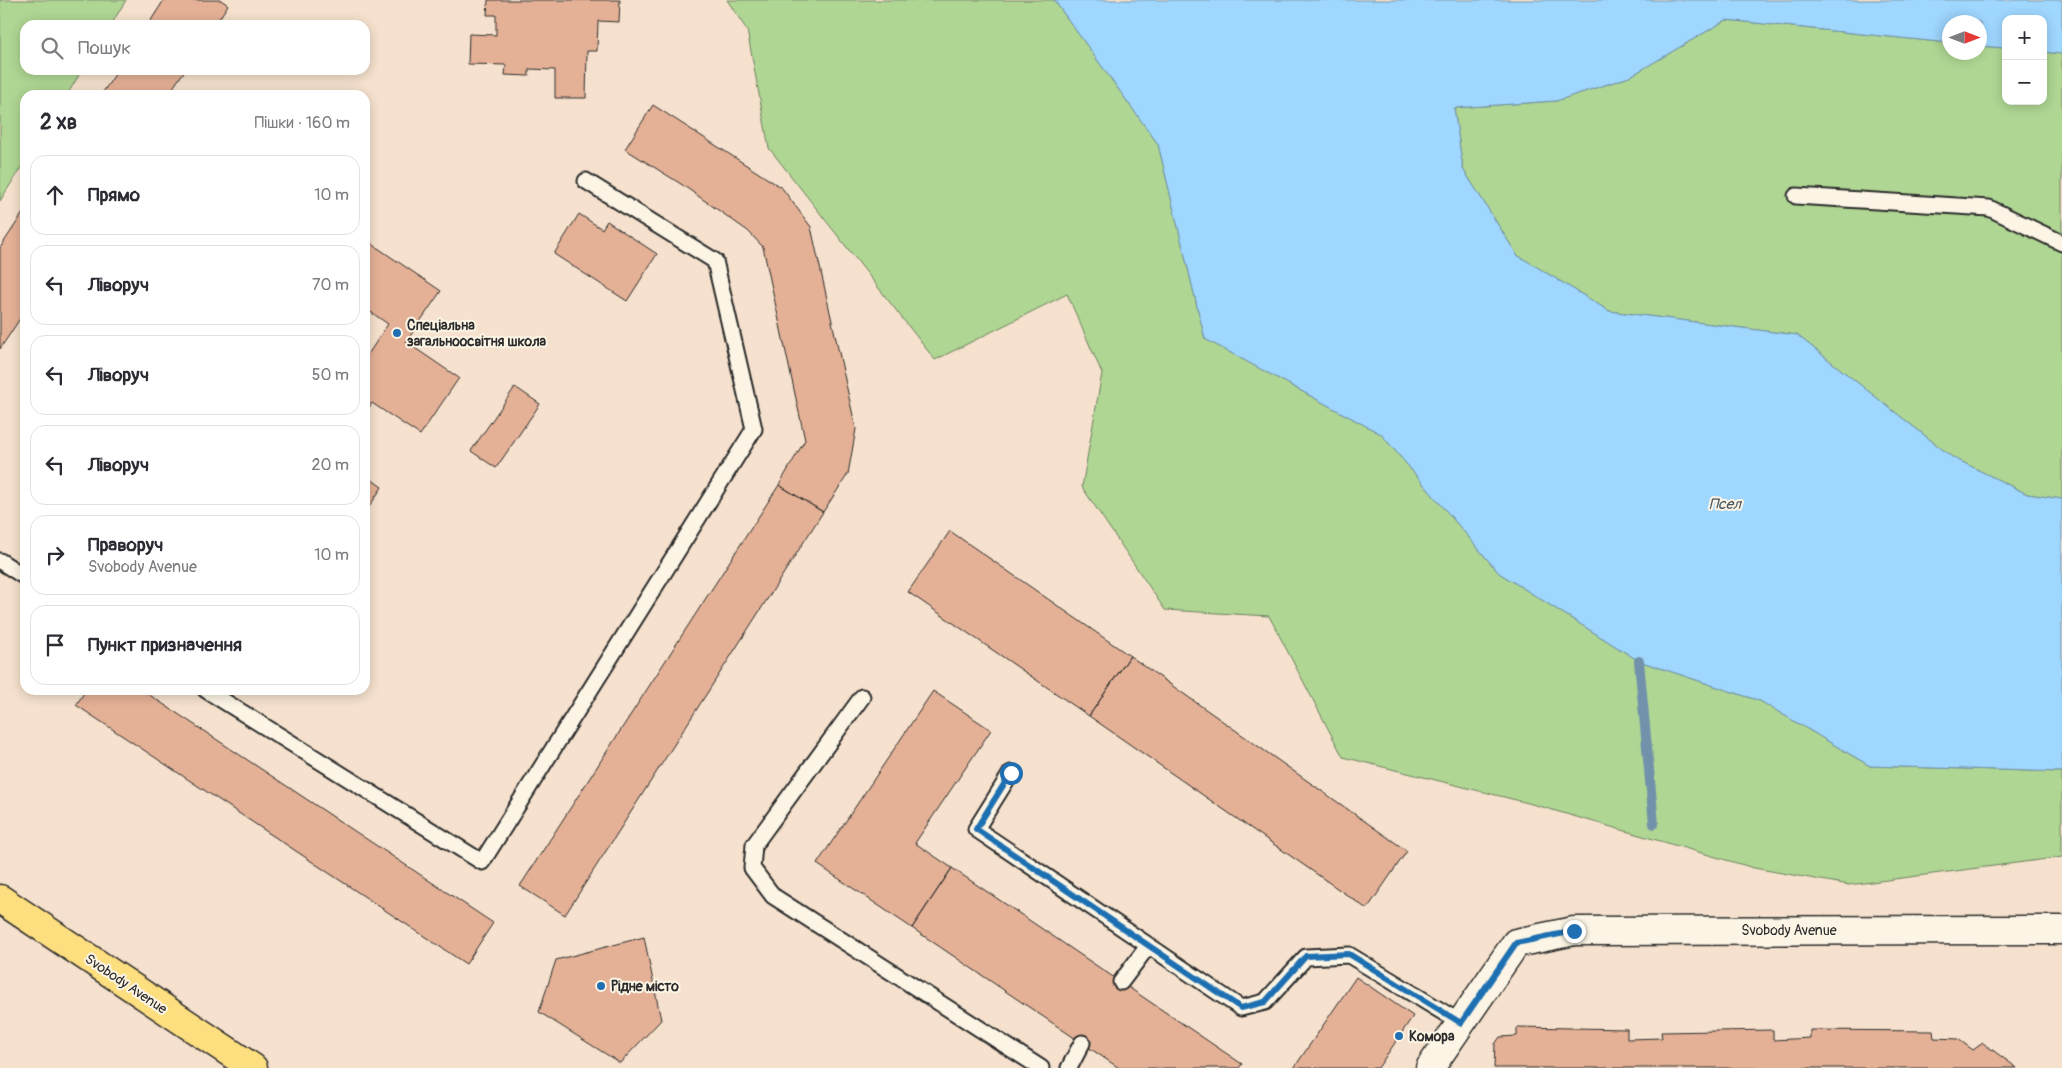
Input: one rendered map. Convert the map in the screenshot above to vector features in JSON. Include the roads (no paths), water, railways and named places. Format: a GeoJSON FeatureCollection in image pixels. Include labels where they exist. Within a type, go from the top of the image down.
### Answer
{"type":"FeatureCollection","features":[{"type":"Feature","properties":{"kind":"main road","name":"Svobody Avenue"},"geometry":{"type":"LineString","coordinates":[[0,899],[253,1068]]}},
{"type":"Feature","properties":{"kind":"street","name":"Svobody Avenue"},"geometry":{"type":"LineString","coordinates":[[1461,1023],[1516,943],[1574,931],[2061,928]]}},
{"type":"Feature","properties":{"kind":"street"},"geometry":{"type":"LineString","coordinates":[[1430,1068],[1461,1023]]}},
{"type":"Feature","properties":{"kind":"lane"},"geometry":{"type":"LineString","coordinates":[[214,695],[482,862],[754,429],[716,261],[586,181]]}},
{"type":"Feature","properties":{"kind":"lane"},"geometry":{"type":"LineString","coordinates":[[1796,196],[1989,208],[2062,243]]}},
{"type":"Feature","properties":{"kind":"lane"},"geometry":{"type":"LineString","coordinates":[[0,561],[20,574]]}},
{"type":"Feature","properties":{"kind":"lane"},"geometry":{"type":"LineString","coordinates":[[862,697],[754,845],[752,868],[773,896],[1042,1068]]}},
{"type":"Feature","properties":{"kind":"lane"},"geometry":{"type":"LineString","coordinates":[[1011,773],[976,829],[1241,1008],[1265,1002],[1306,956],[1349,954],[1461,1023]]}},
{"type":"Feature","properties":{"kind":"lane"},"geometry":{"type":"LineString","coordinates":[[1121,982],[1148,946]]}},
{"type":"Feature","properties":{"kind":"lane"},"geometry":{"type":"LineString","coordinates":[[1069,1068],[1082,1043]]}},
{"type":"Feature","properties":{"kind":"water","name":"Псел"},"geometry":{"type":"Polygon","coordinates":[[[1054,0],[2062,0],[2062,54],[2047,52],[2047,15],[2002,15],[2002,48],[1987,47],[1987,15],[1942,15],[1942,42],[1726,20],[1629,77],[1556,101],[1454,108],[1463,169],[1517,255],[1609,311],[1797,335],[1952,457],[2027,494],[2062,499],[2062,772],[1870,766],[1760,701],[1639,661],[1499,573],[1381,434],[1205,339],[1158,144],[1054,0]]]}},
{"type":"Feature","properties":{"kind":"waterway"},"geometry":{"type":"LineString","coordinates":[[1639,661],[1654,824]]}},
{"type":"Feature","properties":{"kind":"place","name":"Спеціальна загальноосвітня школа"},"geometry":{"type":"Point","coordinates":[397,333]}},
{"type":"Feature","properties":{"kind":"place","name":"Рідне місто"},"geometry":{"type":"Point","coordinates":[601,986]}},
{"type":"Feature","properties":{"kind":"place","name":"Комора"},"geometry":{"type":"Point","coordinates":[1399,1036]}}]}
